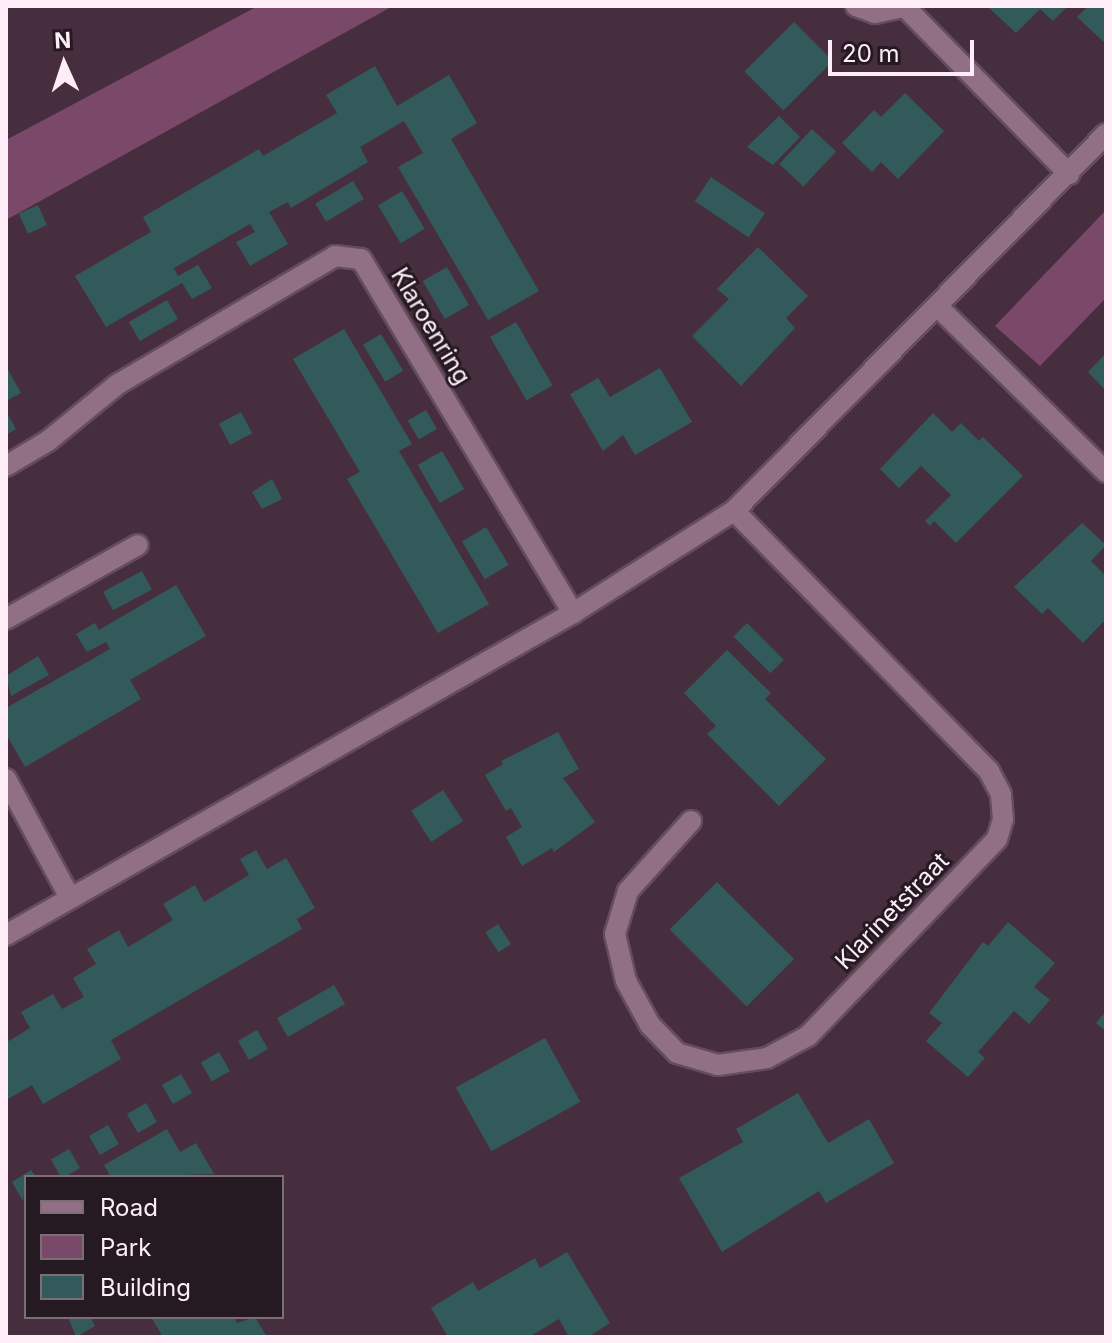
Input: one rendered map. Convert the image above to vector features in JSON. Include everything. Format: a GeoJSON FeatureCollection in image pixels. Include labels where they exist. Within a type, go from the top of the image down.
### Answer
{"type":"FeatureCollection","features":[{"type":"Feature","properties":{"kind":"street"},"geometry":{"type":"LineString","coordinates":[[856,6],[875,13],[907,7],[1069,174]]}},
{"type":"Feature","properties":{"kind":"street"},"geometry":{"type":"LineString","coordinates":[[6,935],[573,613],[734,511],[1106,134]]}},
{"type":"Feature","properties":{"kind":"street","name":"Klaroenring"},"geometry":{"type":"LineString","coordinates":[[6,466],[48,441],[118,384],[335,256],[361,259],[573,613]]}},
{"type":"Feature","properties":{"kind":"street"},"geometry":{"type":"LineString","coordinates":[[937,306],[1106,472]]}},
{"type":"Feature","properties":{"kind":"street","name":"Klarinetstraat"},"geometry":{"type":"LineString","coordinates":[[691,821],[628,891],[615,934],[626,981],[650,1025],[677,1053],[718,1065],[767,1058],[808,1036],[997,839],[1003,819],[1001,794],[989,771],[734,511]]}},
{"type":"Feature","properties":{"kind":"street"},"geometry":{"type":"LineString","coordinates":[[6,619],[138,545]]}},
{"type":"Feature","properties":{"kind":"street"},"geometry":{"type":"LineString","coordinates":[[6,779],[70,898]]}},
{"type":"Feature","properties":{"kind":"green space"},"geometry":{"type":"Polygon","coordinates":[[[258,6],[393,6],[6,220],[6,140],[258,6]]]}},
{"type":"Feature","properties":{"kind":"green space"},"geometry":{"type":"Polygon","coordinates":[[[1106,210],[1106,298],[1040,366],[995,326],[1106,210]]]}},
{"type":"Feature","properties":{"kind":"building"},"geometry":{"type":"Polygon","coordinates":[[[987,6],[1068,6],[1053,21],[1040,9],[1016,33],[987,6]]]}},
{"type":"Feature","properties":{"kind":"building"},"geometry":{"type":"Polygon","coordinates":[[[1088,6],[1106,6],[1106,44],[1077,17],[1088,6]]]}},
{"type":"Feature","properties":{"kind":"building"},"geometry":{"type":"Polygon","coordinates":[[[794,22],[833,61],[783,110],[745,71],[794,22]]]}},
{"type":"Feature","properties":{"kind":"building"},"geometry":{"type":"Polygon","coordinates":[[[375,66],[397,106],[449,75],[477,123],[451,139],[539,291],[488,320],[398,167],[423,153],[404,121],[360,147],[368,162],[291,208],[288,202],[269,212],[288,244],[250,266],[236,242],[255,232],[250,224],[174,268],[178,276],[198,265],[212,288],[192,299],[182,283],[106,327],[75,276],[151,232],[143,217],[259,149],[263,156],[337,113],[326,95],[375,66]]]}},
{"type":"Feature","properties":{"kind":"building"},"geometry":{"type":"Polygon","coordinates":[[[905,93],[944,131],[898,179],[881,162],[872,172],[842,143],[874,110],[881,117],[905,93]]]}},
{"type":"Feature","properties":{"kind":"building"},"geometry":{"type":"Polygon","coordinates":[[[779,116],[800,137],[773,165],[747,147],[779,116]]]}},
{"type":"Feature","properties":{"kind":"building"},"geometry":{"type":"Polygon","coordinates":[[[812,129],[836,152],[803,187],[779,164],[812,129]]]}},
{"type":"Feature","properties":{"kind":"building"},"geometry":{"type":"Polygon","coordinates":[[[711,177],[765,213],[749,237],[695,201],[711,177]]]}},
{"type":"Feature","properties":{"kind":"building"},"geometry":{"type":"Polygon","coordinates":[[[353,181],[364,199],[326,222],[315,204],[353,181]]]}},
{"type":"Feature","properties":{"kind":"building"},"geometry":{"type":"Polygon","coordinates":[[[402,191],[425,229],[401,243],[378,205],[402,191]]]}},
{"type":"Feature","properties":{"kind":"building"},"geometry":{"type":"Polygon","coordinates":[[[38,205],[47,225],[28,234],[19,214],[38,205]]]}},
{"type":"Feature","properties":{"kind":"building"},"geometry":{"type":"Polygon","coordinates":[[[758,247],[808,296],[786,318],[795,328],[741,386],[692,336],[729,299],[717,289],[758,247]]]}},
{"type":"Feature","properties":{"kind":"building"},"geometry":{"type":"Polygon","coordinates":[[[447,267],[469,305],[445,319],[423,281],[447,267]]]}},
{"type":"Feature","properties":{"kind":"building"},"geometry":{"type":"Polygon","coordinates":[[[167,300],[178,319],[140,341],[129,322],[167,300]]]}},
{"type":"Feature","properties":{"kind":"building"},"geometry":{"type":"Polygon","coordinates":[[[516,322],[552,385],[527,400],[490,337],[516,322]]]}},
{"type":"Feature","properties":{"kind":"building"},"geometry":{"type":"Polygon","coordinates":[[[344,329],[412,444],[399,451],[489,604],[438,633],[347,479],[360,472],[293,359],[344,329]]]}},
{"type":"Feature","properties":{"kind":"building"},"geometry":{"type":"Polygon","coordinates":[[[381,334],[403,371],[385,382],[363,345],[381,334]]]}},
{"type":"Feature","properties":{"kind":"building"},"geometry":{"type":"Polygon","coordinates":[[[1106,353],[1106,391],[1088,372],[1106,353]]]}},
{"type":"Feature","properties":{"kind":"building"},"geometry":{"type":"Polygon","coordinates":[[[6,366],[21,393],[6,401],[6,366]]]}},
{"type":"Feature","properties":{"kind":"building"},"geometry":{"type":"Polygon","coordinates":[[[660,368],[692,422],[635,455],[623,435],[603,451],[570,394],[598,378],[610,397],[660,368]]]}},
{"type":"Feature","properties":{"kind":"building"},"geometry":{"type":"Polygon","coordinates":[[[426,410],[437,429],[419,440],[408,420],[426,410]]]}},
{"type":"Feature","properties":{"kind":"building"},"geometry":{"type":"Polygon","coordinates":[[[6,411],[16,429],[6,435],[6,411]]]}},
{"type":"Feature","properties":{"kind":"building"},"geometry":{"type":"Polygon","coordinates":[[[241,412],[252,433],[230,445],[219,424],[241,412]]]}},
{"type":"Feature","properties":{"kind":"building"},"geometry":{"type":"Polygon","coordinates":[[[933,413],[952,432],[961,423],[979,441],[983,437],[1023,476],[956,543],[934,521],[930,526],[925,521],[951,495],[921,466],[899,488],[880,469],[933,413]]]}},
{"type":"Feature","properties":{"kind":"building"},"geometry":{"type":"Polygon","coordinates":[[[442,451],[464,489],[440,503],[418,465],[442,451]]]}},
{"type":"Feature","properties":{"kind":"building"},"geometry":{"type":"Polygon","coordinates":[[[272,479],[282,499],[262,509],[252,492],[272,479]]]}},
{"type":"Feature","properties":{"kind":"building"},"geometry":{"type":"Polygon","coordinates":[[[1082,523],[1106,545],[1091,561],[1106,576],[1106,619],[1083,643],[1048,608],[1042,614],[1014,587],[1082,523]]]}},
{"type":"Feature","properties":{"kind":"building"},"geometry":{"type":"Polygon","coordinates":[[[486,527],[509,565],[485,579],[462,541],[486,527]]]}},
{"type":"Feature","properties":{"kind":"building"},"geometry":{"type":"Polygon","coordinates":[[[142,571],[152,590],[113,610],[103,592],[142,571]]]}},
{"type":"Feature","properties":{"kind":"building"},"geometry":{"type":"Polygon","coordinates":[[[176,585],[206,636],[130,680],[141,699],[25,767],[6,734],[6,708],[110,649],[106,642],[87,652],[76,634],[95,623],[99,630],[176,585]]]}},
{"type":"Feature","properties":{"kind":"building"},"geometry":{"type":"Polygon","coordinates":[[[747,623],[784,660],[770,673],[734,636],[747,623]]]}},
{"type":"Feature","properties":{"kind":"building"},"geometry":{"type":"Polygon","coordinates":[[[727,650],[771,693],[765,699],[826,759],[779,806],[707,734],[716,726],[684,693],[727,650]]]}},
{"type":"Feature","properties":{"kind":"building"},"geometry":{"type":"Polygon","coordinates":[[[38,656],[49,675],[11,696],[6,676],[38,656]]]}},
{"type":"Feature","properties":{"kind":"building"},"geometry":{"type":"Polygon","coordinates":[[[558,732],[579,769],[563,778],[595,822],[554,852],[552,848],[522,866],[506,837],[522,827],[511,808],[506,811],[485,775],[503,764],[501,761],[558,732]]]}},
{"type":"Feature","properties":{"kind":"building"},"geometry":{"type":"Polygon","coordinates":[[[443,790],[463,821],[431,842],[411,811],[443,790]]]}},
{"type":"Feature","properties":{"kind":"building"},"geometry":{"type":"Polygon","coordinates":[[[256,850],[267,869],[286,858],[315,908],[297,919],[302,929],[111,1040],[121,1059],[43,1104],[32,1085],[6,1100],[6,1035],[9,1041],[30,1028],[21,1012],[53,994],[62,1009],[84,997],[73,978],[96,964],[87,949],[119,930],[128,947],[173,920],[163,904],[195,885],[204,902],[249,875],[240,859],[256,850]]]}},
{"type":"Feature","properties":{"kind":"building"},"geometry":{"type":"Polygon","coordinates":[[[717,882],[794,959],[747,1006],[670,929],[717,882]]]}},
{"type":"Feature","properties":{"kind":"building"},"geometry":{"type":"Polygon","coordinates":[[[1008,922],[1055,963],[1034,987],[1050,1000],[1029,1024],[1014,1011],[978,1052],[985,1058],[968,1077],[926,1041],[942,1023],[929,1013],[983,942],[988,946],[1008,922]]]}},
{"type":"Feature","properties":{"kind":"building"},"geometry":{"type":"Polygon","coordinates":[[[498,924],[511,944],[498,952],[485,932],[498,924]]]}},
{"type":"Feature","properties":{"kind":"building"},"geometry":{"type":"Polygon","coordinates":[[[334,985],[345,1004],[288,1037],[277,1018],[334,985]]]}},
{"type":"Feature","properties":{"kind":"building"},"geometry":{"type":"Polygon","coordinates":[[[1106,1011],[1106,1031],[1096,1023],[1106,1011]]]}},
{"type":"Feature","properties":{"kind":"building"},"geometry":{"type":"Polygon","coordinates":[[[257,1030],[268,1049],[249,1060],[238,1041],[257,1030]]]}},
{"type":"Feature","properties":{"kind":"building"},"geometry":{"type":"Polygon","coordinates":[[[545,1038],[580,1102],[491,1151],[456,1087],[545,1038]]]}},
{"type":"Feature","properties":{"kind":"building"},"geometry":{"type":"Polygon","coordinates":[[[219,1052],[230,1071],[212,1082],[201,1062],[219,1052]]]}},
{"type":"Feature","properties":{"kind":"building"},"geometry":{"type":"Polygon","coordinates":[[[181,1074],[192,1093],[173,1104],[162,1085],[181,1074]]]}},
{"type":"Feature","properties":{"kind":"building"},"geometry":{"type":"Polygon","coordinates":[[[798,1093],[828,1143],[869,1119],[894,1163],[826,1203],[819,1191],[722,1252],[679,1178],[743,1142],[736,1129],[798,1093]]]}},
{"type":"Feature","properties":{"kind":"building"},"geometry":{"type":"Polygon","coordinates":[[[146,1103],[157,1122],[138,1133],[127,1114],[146,1103]]]}},
{"type":"Feature","properties":{"kind":"building"},"geometry":{"type":"Polygon","coordinates":[[[108,1125],[119,1144],[100,1155],[89,1136],[108,1125]]]}},
{"type":"Feature","properties":{"kind":"building"},"geometry":{"type":"Polygon","coordinates":[[[167,1129],[180,1152],[196,1143],[214,1174],[110,1175],[104,1165],[167,1129]]]}},
{"type":"Feature","properties":{"kind":"building"},"geometry":{"type":"Polygon","coordinates":[[[69,1149],[80,1168],[68,1175],[60,1175],[51,1160],[69,1149]]]}},
{"type":"Feature","properties":{"kind":"building"},"geometry":{"type":"Polygon","coordinates":[[[31,1170],[35,1175],[24,1175],[23,1201],[12,1182],[31,1170]]]}},
{"type":"Feature","properties":{"kind":"building"},"geometry":{"type":"Polygon","coordinates":[[[567,1252],[610,1323],[588,1337],[569,1337],[559,1319],[529,1337],[448,1337],[431,1308],[473,1282],[478,1291],[535,1258],[540,1268],[567,1252]]]}},
{"type":"Feature","properties":{"kind":"building"},"geometry":{"type":"Polygon","coordinates":[[[69,1319],[91,1319],[95,1326],[76,1337],[69,1319]]]}},
{"type":"Feature","properties":{"kind":"building"},"geometry":{"type":"Polygon","coordinates":[[[152,1319],[235,1319],[237,1323],[256,1319],[267,1337],[163,1337],[152,1319]]]}}]}
